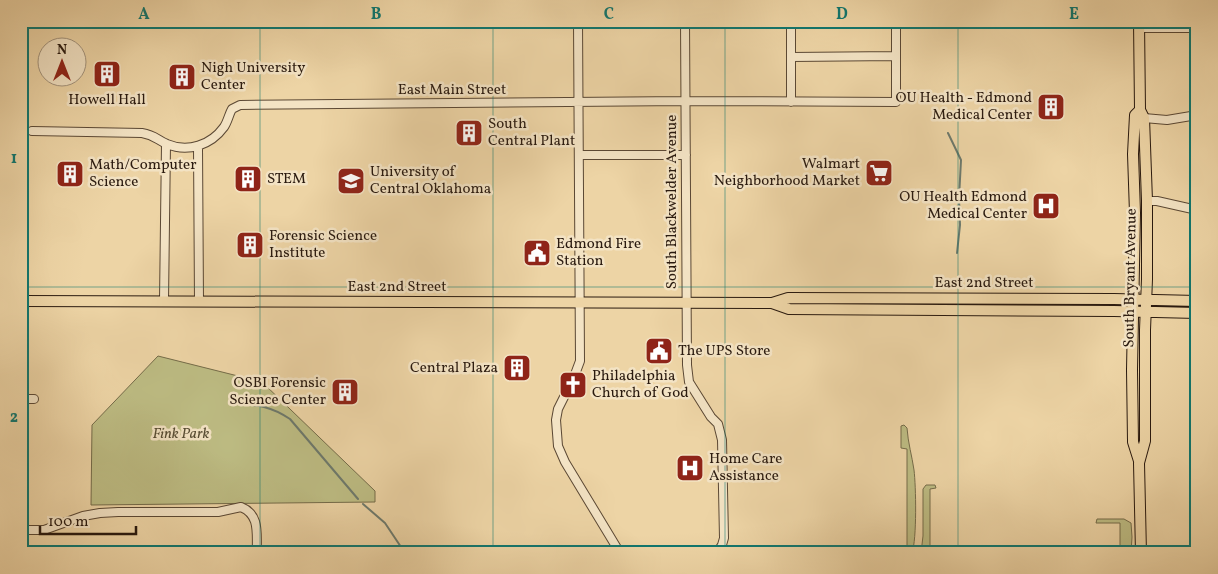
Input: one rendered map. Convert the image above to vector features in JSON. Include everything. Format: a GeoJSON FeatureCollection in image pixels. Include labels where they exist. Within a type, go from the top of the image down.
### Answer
{"type":"FeatureCollection","features":[{"type":"Feature","properties":{"kind":"main road"},"geometry":{"type":"LineString","coordinates":[[1139,25],[1142,114]]}},
{"type":"Feature","properties":{"kind":"main road","name":"South Bryant Avenue"},"geometry":{"type":"LineString","coordinates":[[1139,463],[1145,441],[1146,201],[1142,114],[1135,115],[1133,144],[1135,213],[1133,434],[1139,463],[1141,553]]}},
{"type":"Feature","properties":{"kind":"main road","name":"East 2nd Street"},"geometry":{"type":"LineString","coordinates":[[21,301],[772,303],[788,298],[1004,298],[1197,301]]}},
{"type":"Feature","properties":{"kind":"main road"},"geometry":{"type":"LineString","coordinates":[[819,309],[832,304],[851,302],[855,298]]}},
{"type":"Feature","properties":{"kind":"main road"},"geometry":{"type":"LineString","coordinates":[[988,310],[1004,298]]}},
{"type":"Feature","properties":{"kind":"main road","name":"East 2nd Street"},"geometry":{"type":"LineString","coordinates":[[772,303],[789,309],[1197,313]]}},
{"type":"Feature","properties":{"kind":"street"},"geometry":{"type":"LineString","coordinates":[[578,21],[580,360],[558,409],[556,420],[558,446],[565,462],[591,506],[622,553]]}},
{"type":"Feature","properties":{"kind":"street","name":"South Blackwelder Avenue"},"geometry":{"type":"LineString","coordinates":[[685,21],[687,365],[689,382],[711,417],[718,424],[722,440],[724,538],[717,553]]}},
{"type":"Feature","properties":{"kind":"street"},"geometry":{"type":"LineString","coordinates":[[791,21],[791,102]]}},
{"type":"Feature","properties":{"kind":"street"},"geometry":{"type":"LineString","coordinates":[[791,58],[896,56],[896,21]]}},
{"type":"Feature","properties":{"kind":"street"},"geometry":{"type":"LineString","coordinates":[[1139,25],[1197,28]]}},
{"type":"Feature","properties":{"kind":"street","name":"East Main Street"},"geometry":{"type":"LineString","coordinates":[[198,147],[218,133],[226,124],[232,108],[240,105],[686,101],[896,102],[896,56]]}},
{"type":"Feature","properties":{"kind":"street"},"geometry":{"type":"LineString","coordinates":[[1142,114],[1167,120],[1197,115]]}},
{"type":"Feature","properties":{"kind":"street"},"geometry":{"type":"LineString","coordinates":[[32,131],[142,133],[155,136],[166,144],[180,147],[198,147],[200,301]]}},
{"type":"Feature","properties":{"kind":"street"},"geometry":{"type":"LineString","coordinates":[[164,301],[166,144]]}},
{"type":"Feature","properties":{"kind":"street"},"geometry":{"type":"LineString","coordinates":[[579,155],[686,154]]}},
{"type":"Feature","properties":{"kind":"street"},"geometry":{"type":"LineString","coordinates":[[1146,201],[1197,210]]}},
{"type":"Feature","properties":{"kind":"street"},"geometry":{"type":"LineString","coordinates":[[21,399],[34,399]]}},
{"type":"Feature","properties":{"kind":"street"},"geometry":{"type":"LineString","coordinates":[[21,530],[44,530],[83,516],[100,513],[218,512],[241,507],[252,514],[255,520],[257,553]]}},
{"type":"Feature","properties":{"kind":"street"},"geometry":{"type":"LineString","coordinates":[[333,553],[356,552]]}},
{"type":"Feature","properties":{"kind":"green space","name":"Fink Park"},"geometry":{"type":"Polygon","coordinates":[[[158,356],[262,382],[375,491],[375,502],[91,505],[92,425],[158,356]]]}},
{"type":"Feature","properties":{"kind":"green space"},"geometry":{"type":"Polygon","coordinates":[[[904,425],[907,428],[915,478],[915,525],[912,553],[900,553],[901,549],[907,548],[907,449],[901,448],[901,426],[904,425]]]}},
{"type":"Feature","properties":{"kind":"green space"},"geometry":{"type":"Polygon","coordinates":[[[926,485],[935,485],[936,488],[930,489],[930,553],[921,553],[923,489],[926,485]]]}},
{"type":"Feature","properties":{"kind":"green space"},"geometry":{"type":"Polygon","coordinates":[[[1097,519],[1124,519],[1131,523],[1131,553],[1120,553],[1120,523],[1096,523],[1097,519]]]}},
{"type":"Feature","properties":{"kind":"waterway"},"geometry":{"type":"LineString","coordinates":[[948,133],[961,160],[960,225],[957,253]]}},
{"type":"Feature","properties":{"kind":"waterway"},"geometry":{"type":"LineString","coordinates":[[231,403],[269,408],[290,419],[358,499]]}},
{"type":"Feature","properties":{"kind":"waterway"},"geometry":{"type":"LineString","coordinates":[[363,504],[385,523],[405,553]]}},
{"type":"Feature","properties":{"kind":"place","name":"Howell Hall"},"geometry":{"type":"Point","coordinates":[107,74]}},
{"type":"Feature","properties":{"kind":"place","name":"Nigh University Center"},"geometry":{"type":"Point","coordinates":[182,77]}},
{"type":"Feature","properties":{"kind":"place","name":"OU Health - Edmond Medical Center"},"geometry":{"type":"Point","coordinates":[1051,107]}},
{"type":"Feature","properties":{"kind":"place","name":"South Central Plant"},"geometry":{"type":"Point","coordinates":[469,133]}},
{"type":"Feature","properties":{"kind":"place","name":"Walmart Neighborhood Market"},"geometry":{"type":"Point","coordinates":[879,173]}},
{"type":"Feature","properties":{"kind":"place","name":"Math/Computer Science"},"geometry":{"type":"Point","coordinates":[70,174]}},
{"type":"Feature","properties":{"kind":"place","name":"STEM"},"geometry":{"type":"Point","coordinates":[248,179]}},
{"type":"Feature","properties":{"kind":"place","name":"University of Central Oklahoma"},"geometry":{"type":"Point","coordinates":[351,181]}},
{"type":"Feature","properties":{"kind":"place","name":"OU Health Edmond Medical Center"},"geometry":{"type":"Point","coordinates":[1046,206]}},
{"type":"Feature","properties":{"kind":"place","name":"Forensic Science Institute"},"geometry":{"type":"Point","coordinates":[250,245]}},
{"type":"Feature","properties":{"kind":"place","name":"Edmond Fire Station"},"geometry":{"type":"Point","coordinates":[537,253]}},
{"type":"Feature","properties":{"kind":"place","name":"The UPS Store"},"geometry":{"type":"Point","coordinates":[659,351]}},
{"type":"Feature","properties":{"kind":"place","name":"Central Plaza"},"geometry":{"type":"Point","coordinates":[517,368]}},
{"type":"Feature","properties":{"kind":"place","name":"Philadelphia Church of God"},"geometry":{"type":"Point","coordinates":[573,385]}},
{"type":"Feature","properties":{"kind":"place","name":"OSBI Forensic Science Center"},"geometry":{"type":"Point","coordinates":[345,392]}},
{"type":"Feature","properties":{"kind":"place","name":"Home Care Assistance"},"geometry":{"type":"Point","coordinates":[690,468]}}]}
